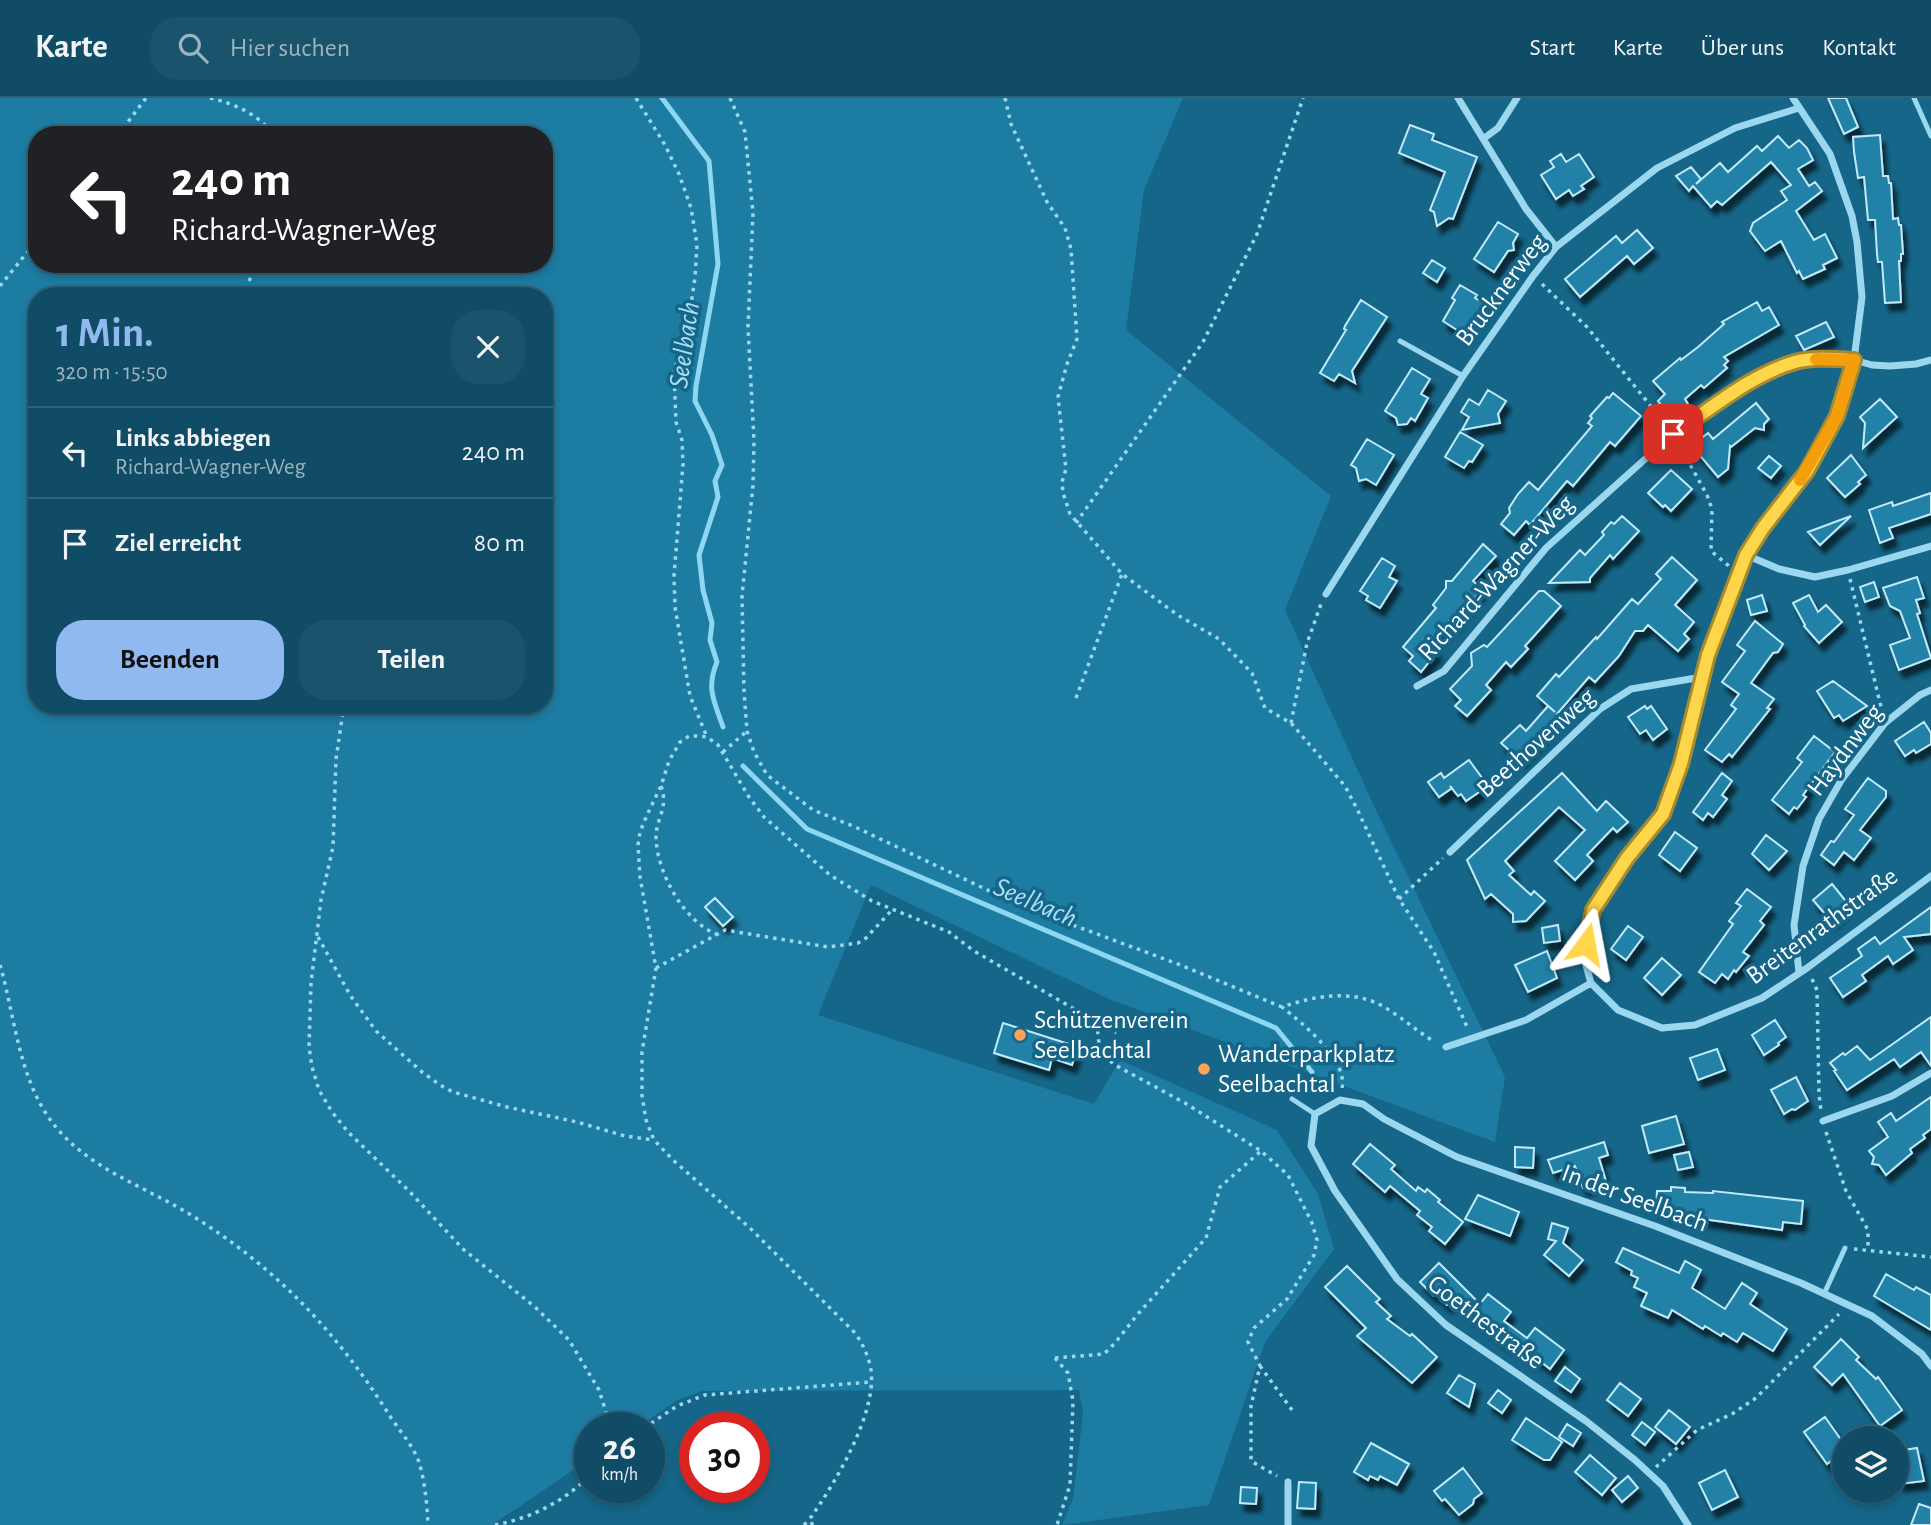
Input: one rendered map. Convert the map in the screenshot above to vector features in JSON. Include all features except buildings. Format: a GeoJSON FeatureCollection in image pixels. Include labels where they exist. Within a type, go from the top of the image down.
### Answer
{"type":"FeatureCollection","features":[{"type":"Feature","properties":{"kind":"street"},"geometry":{"type":"LineString","coordinates":[[1458,98],[1526,209],[1556,247]]}},
{"type":"Feature","properties":{"kind":"street"},"geometry":{"type":"LineString","coordinates":[[1483,139],[1498,128],[1517,98]]}},
{"type":"Feature","properties":{"kind":"street"},"geometry":{"type":"LineString","coordinates":[[1446,1047],[1526,1020],[1591,982],[1584,958],[1587,930],[1593,910],[1627,858],[1663,814],[1681,764],[1702,677],[1722,615],[1746,555],[1763,528],[1807,471],[1837,416],[1854,360],[1861,297],[1857,242],[1852,216],[1830,154],[1793,98]]}},
{"type":"Feature","properties":{"kind":"street","name":"Brucknerweg"},"geometry":{"type":"LineString","coordinates":[[1326,594],[1463,376],[1556,247],[1657,168],[1735,128],[1799,108]]}},
{"type":"Feature","properties":{"kind":"street","name":"Richard-Wagner-Weg"},"geometry":{"type":"LineString","coordinates":[[1416,685],[1444,671],[1546,548],[1673,434],[1752,382],[1774,370],[1809,359],[1854,360],[1890,366],[1931,360]]}},
{"type":"Feature","properties":{"kind":"street"},"geometry":{"type":"LineString","coordinates":[[1746,555],[1779,569],[1815,577],[1931,546]]}},
{"type":"Feature","properties":{"kind":"street","name":"Beethovenweg"},"geometry":{"type":"LineString","coordinates":[[1450,852],[1600,709],[1631,690],[1702,677]]}},
{"type":"Feature","properties":{"kind":"street","name":"Haydnweg"},"geometry":{"type":"LineString","coordinates":[[1799,974],[1794,925],[1803,866],[1819,819],[1842,779],[1885,723],[1920,695],[1931,690]]}},
{"type":"Feature","properties":{"kind":"street","name":"Breitenrathstraße"},"geometry":{"type":"LineString","coordinates":[[1591,982],[1618,1010],[1662,1028],[1695,1025],[1762,998],[1799,974],[1931,876]]}},
{"type":"Feature","properties":{"kind":"street"},"geometry":{"type":"LineString","coordinates":[[1823,1121],[1892,1096],[1931,1073]]}},
{"type":"Feature","properties":{"kind":"street"},"geometry":{"type":"LineString","coordinates":[[1315,1114],[1340,1100]]}},
{"type":"Feature","properties":{"kind":"street","name":"In der Seelbach"},"geometry":{"type":"LineString","coordinates":[[1340,1100],[1363,1104],[1384,1119],[1457,1157],[1655,1226],[1824,1294],[1872,1316],[1922,1354],[1931,1366]]}},
{"type":"Feature","properties":{"kind":"street","name":"Goethestraße"},"geometry":{"type":"LineString","coordinates":[[1315,1114],[1311,1146],[1335,1191],[1397,1279],[1446,1325],[1586,1421],[1650,1473],[1663,1486],[1688,1525]]}},
{"type":"Feature","properties":{"kind":"street"},"geometry":{"type":"LineString","coordinates":[[1288,1482],[1289,1525]]}},
{"type":"Feature","properties":{"kind":"lane"},"geometry":{"type":"LineString","coordinates":[[1914,98],[1931,136]]}},
{"type":"Feature","properties":{"kind":"lane"},"geometry":{"type":"LineString","coordinates":[[1400,341],[1463,376]]}},
{"type":"Feature","properties":{"kind":"lane"},"geometry":{"type":"LineString","coordinates":[[1292,1099],[1315,1114]]}},
{"type":"Feature","properties":{"kind":"lane"},"geometry":{"type":"LineString","coordinates":[[1824,1294],[1845,1248]]}},
{"type":"Feature","properties":{"kind":"path"},"geometry":{"type":"LineString","coordinates":[[125,126],[146,98]]}},
{"type":"Feature","properties":{"kind":"path"},"geometry":{"type":"LineString","coordinates":[[210,98],[232,103],[256,117],[265,126]]}},
{"type":"Feature","properties":{"kind":"path"},"geometry":{"type":"LineString","coordinates":[[636,98],[666,145],[679,174],[691,208],[697,245],[691,305],[674,373],[676,422],[682,440],[683,464],[674,576],[675,607],[690,695],[707,737],[723,752],[764,817],[830,875],[892,910],[948,932],[974,951],[1116,1033]]}},
{"type":"Feature","properties":{"kind":"path"},"geometry":{"type":"LineString","coordinates":[[730,98],[745,132],[753,213],[748,327],[754,441],[753,485],[742,596],[747,731],[754,752],[767,775],[813,810],[1019,905],[1178,964],[1282,1007],[1302,1022],[1329,1051],[1344,1079],[1340,1100]]}},
{"type":"Feature","properties":{"kind":"path"},"geometry":{"type":"LineString","coordinates":[[1005,98],[1011,124],[1047,202],[1065,228],[1071,250],[1077,339],[1058,397],[1066,469],[1062,482],[1063,493],[1070,514],[1122,574],[1179,616],[1219,639],[1252,673],[1265,708],[1291,723],[1345,786],[1399,899],[1434,952],[1472,1039]]}},
{"type":"Feature","properties":{"kind":"path"},"geometry":{"type":"LineString","coordinates":[[1076,523],[1203,342],[1257,234],[1303,98]]}},
{"type":"Feature","properties":{"kind":"path"},"geometry":{"type":"LineString","coordinates":[[0,286],[28,251]]}},
{"type":"Feature","properties":{"kind":"path"},"geometry":{"type":"LineString","coordinates":[[1539,282],[1587,327],[1673,434]]}},
{"type":"Feature","properties":{"kind":"path"},"geometry":{"type":"LineString","coordinates":[[1678,442],[1712,509],[1711,551],[1738,574]]}},
{"type":"Feature","properties":{"kind":"path"},"geometry":{"type":"LineString","coordinates":[[1848,570],[1885,723]]}},
{"type":"Feature","properties":{"kind":"path"},"geometry":{"type":"LineString","coordinates":[[1076,698],[1122,574]]}},
{"type":"Feature","properties":{"kind":"path"},"geometry":{"type":"LineString","coordinates":[[1291,723],[1307,643],[1326,594]]}},
{"type":"Feature","properties":{"kind":"path"},"geometry":{"type":"LineString","coordinates":[[343,714],[336,759],[333,847],[321,900],[311,973],[309,1047],[316,1079],[331,1112],[463,1249],[534,1307],[569,1340],[599,1390],[606,1412]]}},
{"type":"Feature","properties":{"kind":"path"},"geometry":{"type":"LineString","coordinates":[[723,752],[747,731]]}},
{"type":"Feature","properties":{"kind":"path"},"geometry":{"type":"LineString","coordinates":[[707,737],[689,736],[680,742],[669,761],[640,832],[640,877],[656,968],[641,1066],[642,1095],[646,1120],[654,1140],[750,1228],[856,1334],[868,1358],[871,1382],[857,1437],[840,1473],[804,1525]]}},
{"type":"Feature","properties":{"kind":"path"},"geometry":{"type":"LineString","coordinates":[[661,786],[666,799],[656,836],[658,856],[681,904],[709,931],[719,934]]}},
{"type":"Feature","properties":{"kind":"path"},"geometry":{"type":"LineString","coordinates":[[1399,899],[1450,852]]}},
{"type":"Feature","properties":{"kind":"path"},"geometry":{"type":"LineString","coordinates":[[656,968],[725,930],[828,947],[858,943],[892,910]]}},
{"type":"Feature","properties":{"kind":"path"},"geometry":{"type":"LineString","coordinates":[[317,935],[349,995],[376,1031],[440,1085],[453,1092],[507,1107],[577,1122],[625,1136],[654,1140]]}},
{"type":"Feature","properties":{"kind":"path"},"geometry":{"type":"LineString","coordinates":[[0,965],[26,1070],[45,1112],[73,1146],[100,1167],[191,1215],[255,1261],[307,1306],[359,1367],[418,1460],[427,1498],[428,1525]]}},
{"type":"Feature","properties":{"kind":"path"},"geometry":{"type":"LineString","coordinates":[[1817,990],[1819,1094],[1823,1121],[1846,1191],[1868,1230],[1868,1250]]}},
{"type":"Feature","properties":{"kind":"path"},"geometry":{"type":"LineString","coordinates":[[1282,1007],[1313,997],[1352,996],[1387,1008],[1417,1032],[1446,1047]]}},
{"type":"Feature","properties":{"kind":"path"},"geometry":{"type":"LineString","coordinates":[[1098,1022],[1097,1043],[1106,1058],[1185,1102],[1262,1151],[1288,1175],[1312,1223],[1317,1240],[1314,1255],[1287,1299],[1254,1328],[1248,1342],[1260,1366],[1292,1410]]}},
{"type":"Feature","properties":{"kind":"path"},"geometry":{"type":"LineString","coordinates":[[1057,1525],[1070,1485],[1073,1401],[1068,1373],[1055,1358],[1104,1353],[1115,1343],[1206,1238],[1220,1187],[1262,1151]]}},
{"type":"Feature","properties":{"kind":"path"},"geometry":{"type":"LineString","coordinates":[[1845,1248],[1931,1257]]}},
{"type":"Feature","properties":{"kind":"path"},"geometry":{"type":"LineString","coordinates":[[1650,1473],[1698,1430],[1732,1415],[1756,1398],[1848,1305]]}},
{"type":"Feature","properties":{"kind":"path"},"geometry":{"type":"LineString","coordinates":[[1260,1366],[1251,1406],[1251,1461],[1288,1482]]}},
{"type":"Feature","properties":{"kind":"path"},"geometry":{"type":"LineString","coordinates":[[665,1414],[705,1395],[871,1382]]}},
{"type":"Feature","properties":{"kind":"path"},"geometry":{"type":"LineString","coordinates":[[495,1525],[519,1520],[552,1505],[574,1488]]}},
{"type":"Feature","properties":{"kind":"path"},"geometry":{"type":"LineString","coordinates":[[809,1520],[813,1525]]}},
{"type":"Feature","properties":{"kind":"shaded area"},"geometry":{"type":"Polygon","coordinates":[[[0,98],[1183,98],[1144,190],[1126,330],[1331,496],[1285,610],[1374,806],[1505,1077],[1495,1142],[1109,999],[871,885],[818,1015],[1094,1104],[1120,1060],[1277,1130],[1318,1194],[1334,1249],[1265,1342],[1209,1505],[1062,1525],[1073,1499],[1083,1413],[1079,1390],[702,1391],[678,1400],[660,1412],[574,1412],[574,1470],[492,1525],[0,1525],[0,98]]]}},
{"type":"Feature","properties":{"kind":"waterway","name":"Seelbach"},"geometry":{"type":"LineString","coordinates":[[662,98],[709,161],[718,264],[695,401],[712,435],[722,465],[715,481],[718,497],[699,555],[703,590],[712,623],[710,640],[717,662],[712,679],[712,694],[723,727]]}},
{"type":"Feature","properties":{"kind":"waterway","name":"Seelbach"},"geometry":{"type":"LineString","coordinates":[[743,766],[807,829],[1276,1028],[1312,1072]]}},
{"type":"Feature","properties":{"kind":"slow traffic"},"geometry":{"type":"LineString","coordinates":[[1800,480],[1837,416],[1854,360],[1816,359]]}},
{"type":"Feature","properties":{"kind":"place","name":"Schützenverein Seelbachtal"},"geometry":{"type":"Point","coordinates":[1020,1035]}},
{"type":"Feature","properties":{"kind":"place","name":"Wanderparkplatz Seelbachtal"},"geometry":{"type":"Point","coordinates":[1204,1069]}},
{"type":"Feature","properties":{"kind":"route"},"geometry":{"type":"LineString","coordinates":[[1586,944],[1593,910],[1627,858],[1663,814],[1681,764],[1708,655],[1746,555],[1763,528],[1807,471],[1837,416],[1854,360],[1809,359],[1774,370],[1673,434]]}}]}
